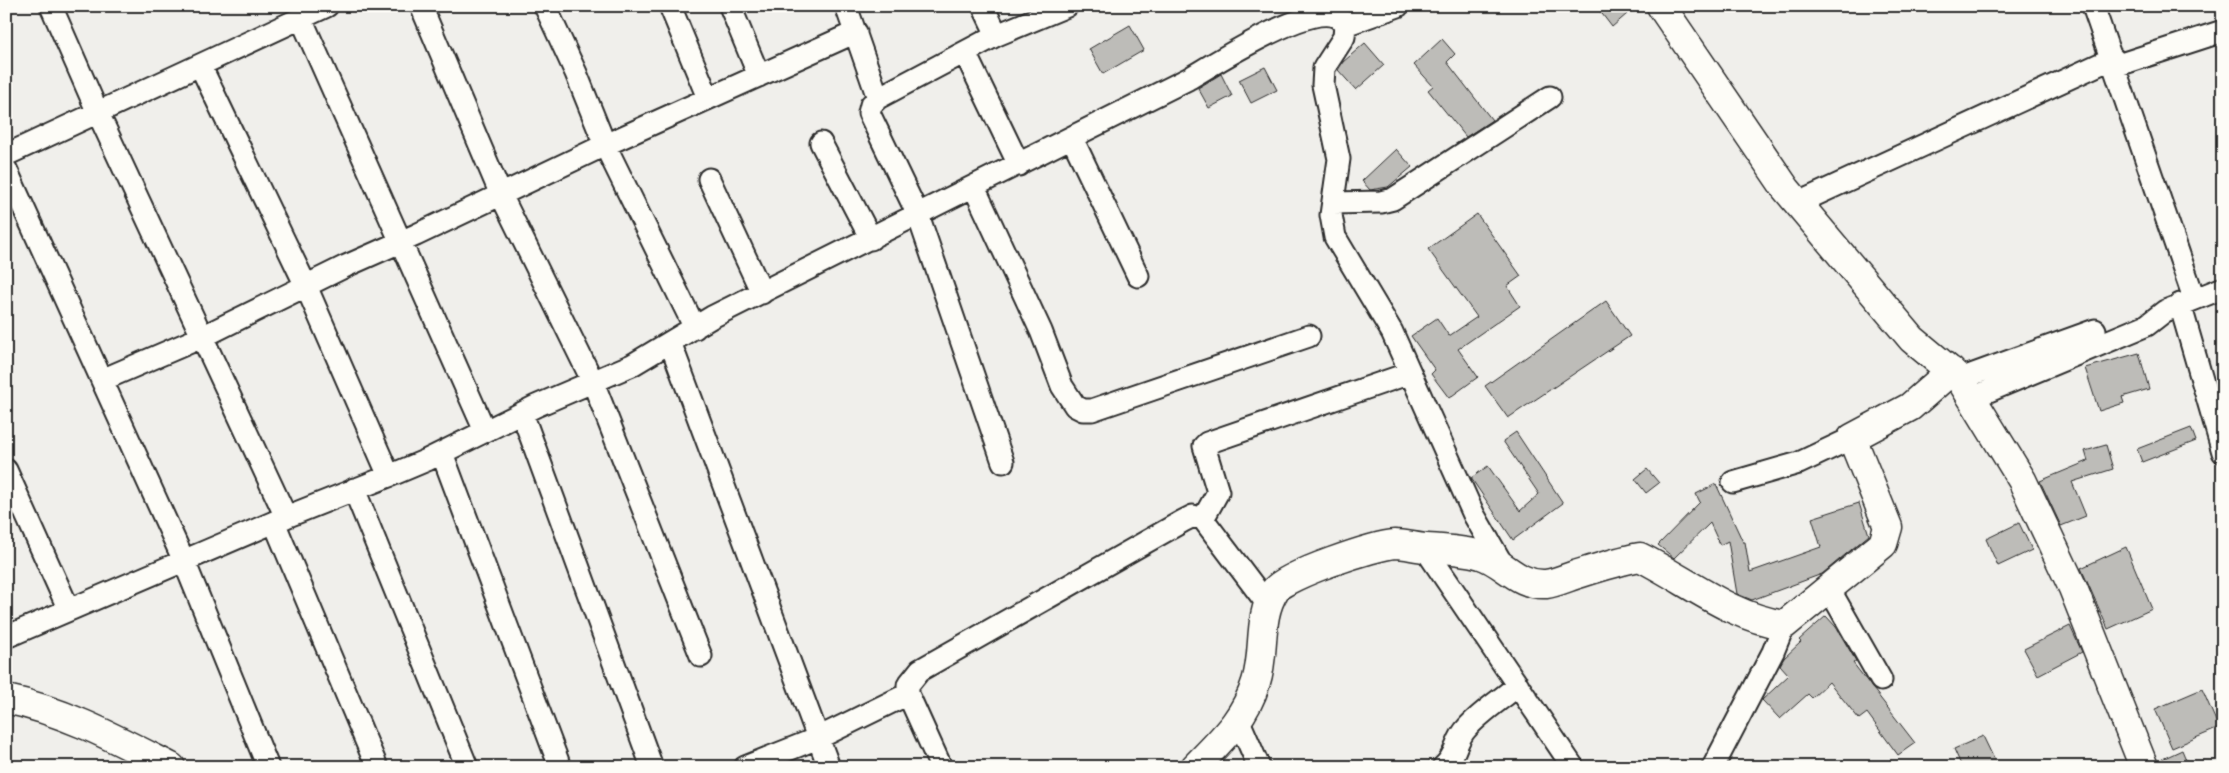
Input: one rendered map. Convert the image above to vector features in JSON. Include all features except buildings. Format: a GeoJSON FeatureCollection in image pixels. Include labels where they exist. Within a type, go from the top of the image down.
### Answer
{"type":"FeatureCollection","features":[{"type":"Feature","properties":{"kind":"main road"},"geometry":{"type":"LineString","coordinates":[[1661,6],[1798,203],[1912,339],[1961,382],[2022,480],[2069,579],[2144,767]]}},
{"type":"Feature","properties":{"kind":"main road"},"geometry":{"type":"LineString","coordinates":[[1195,767],[1239,722],[1257,682],[1262,628],[1268,605],[1276,588],[1289,579],[1356,553],[1394,544],[1481,555],[1493,560],[1507,572],[1523,580],[1545,584],[1640,557],[1714,601],[1763,622],[1784,625],[1828,587],[1883,544],[1887,535],[1888,527],[1852,438],[1961,382]]}},
{"type":"Feature","properties":{"kind":"main road"},"geometry":{"type":"LineString","coordinates":[[6,699],[32,704],[97,730],[171,767]]}},
{"type":"Feature","properties":{"kind":"street"},"geometry":{"type":"LineString","coordinates":[[51,6],[98,113],[202,337],[280,520],[377,767]]}},
{"type":"Feature","properties":{"kind":"street"},"geometry":{"type":"LineString","coordinates":[[6,155],[327,6]]}},
{"type":"Feature","properties":{"kind":"street"},"geometry":{"type":"LineString","coordinates":[[421,6],[501,195],[592,382],[701,656]]}},
{"type":"Feature","properties":{"kind":"street"},"geometry":{"type":"LineString","coordinates":[[545,6],[576,73],[605,145],[694,328]]}},
{"type":"Feature","properties":{"kind":"street"},"geometry":{"type":"LineString","coordinates":[[670,6],[708,98]]}},
{"type":"Feature","properties":{"kind":"street"},"geometry":{"type":"LineString","coordinates":[[730,6],[759,76]]}},
{"type":"Feature","properties":{"kind":"street"},"geometry":{"type":"LineString","coordinates":[[846,6],[878,98]]}},
{"type":"Feature","properties":{"kind":"street"},"geometry":{"type":"LineString","coordinates":[[983,6],[997,35]]}},
{"type":"Feature","properties":{"kind":"street"},"geometry":{"type":"LineString","coordinates":[[1004,462],[918,215],[869,113],[870,105],[878,98],[997,35],[1067,6]]}},
{"type":"Feature","properties":{"kind":"street"},"geometry":{"type":"LineString","coordinates":[[1344,25],[1398,6]]}},
{"type":"Feature","properties":{"kind":"street"},"geometry":{"type":"LineString","coordinates":[[2093,6],[2114,62],[2180,305],[2223,452]]}},
{"type":"Feature","properties":{"kind":"street"},"geometry":{"type":"LineString","coordinates":[[6,637],[184,560],[442,453],[522,413],[632,365],[694,328],[762,293],[1188,80],[1252,41],[1295,21],[1327,15],[1337,17],[1344,25],[1344,37],[1324,68],[1324,85],[1340,159],[1331,215],[1335,237],[1392,332],[1474,515],[1507,572]]}},
{"type":"Feature","properties":{"kind":"street"},"geometry":{"type":"LineString","coordinates":[[301,18],[485,432]]}},
{"type":"Feature","properties":{"kind":"street"},"geometry":{"type":"LineString","coordinates":[[102,380],[202,337],[605,145],[856,32]]}},
{"type":"Feature","properties":{"kind":"street"},"geometry":{"type":"LineString","coordinates":[[1798,203],[2114,62],[2223,32]]}},
{"type":"Feature","properties":{"kind":"street"},"geometry":{"type":"LineString","coordinates":[[965,53],[1019,165]]}},
{"type":"Feature","properties":{"kind":"street"},"geometry":{"type":"LineString","coordinates":[[200,65],[306,286],[389,476]]}},
{"type":"Feature","properties":{"kind":"street"},"geometry":{"type":"LineString","coordinates":[[1333,203],[1381,202],[1394,198],[1550,97]]}},
{"type":"Feature","properties":{"kind":"street"},"geometry":{"type":"LineString","coordinates":[[1072,138],[1138,276]]}},
{"type":"Feature","properties":{"kind":"street"},"geometry":{"type":"LineString","coordinates":[[821,143],[871,239]]}},
{"type":"Feature","properties":{"kind":"street"},"geometry":{"type":"LineString","coordinates":[[6,169],[184,560],[268,767]]}},
{"type":"Feature","properties":{"kind":"street"},"geometry":{"type":"LineString","coordinates":[[708,180],[762,293]]}},
{"type":"Feature","properties":{"kind":"street"},"geometry":{"type":"LineString","coordinates":[[974,187],[1041,331],[1062,386],[1075,406],[1083,410],[1092,410],[1309,336]]}},
{"type":"Feature","properties":{"kind":"street"},"geometry":{"type":"LineString","coordinates":[[1961,382],[2147,325],[2180,305],[2223,288]]}},
{"type":"Feature","properties":{"kind":"street"},"geometry":{"type":"LineString","coordinates":[[670,342],[829,767]]}},
{"type":"Feature","properties":{"kind":"street"},"geometry":{"type":"LineString","coordinates":[[1203,519],[1218,492],[1204,446],[1207,443],[1410,373]]}},
{"type":"Feature","properties":{"kind":"street"},"geometry":{"type":"LineString","coordinates":[[522,413],[652,767]]}},
{"type":"Feature","properties":{"kind":"street"},"geometry":{"type":"LineString","coordinates":[[1733,482],[1799,463],[1852,438]]}},
{"type":"Feature","properties":{"kind":"street"},"geometry":{"type":"LineString","coordinates":[[442,453],[560,767]]}},
{"type":"Feature","properties":{"kind":"street"},"geometry":{"type":"LineString","coordinates":[[6,470],[69,610]]}},
{"type":"Feature","properties":{"kind":"street"},"geometry":{"type":"LineString","coordinates":[[354,489],[468,767]]}},
{"type":"Feature","properties":{"kind":"street"},"geometry":{"type":"LineString","coordinates":[[941,767],[908,694],[908,685],[920,670],[1183,520],[1193,516],[1203,519],[1268,605]]}},
{"type":"Feature","properties":{"kind":"street"},"geometry":{"type":"LineString","coordinates":[[1424,548],[1573,767]]}},
{"type":"Feature","properties":{"kind":"street"},"geometry":{"type":"LineString","coordinates":[[1828,587],[1881,680]]}},
{"type":"Feature","properties":{"kind":"street"},"geometry":{"type":"LineString","coordinates":[[1719,765],[1784,625]]}},
{"type":"Feature","properties":{"kind":"street"},"geometry":{"type":"LineString","coordinates":[[1443,767],[1452,758],[1461,735],[1468,726],[1518,685]]}},
{"type":"Feature","properties":{"kind":"street"},"geometry":{"type":"LineString","coordinates":[[745,767],[775,761],[908,694]]}},
{"type":"Feature","properties":{"kind":"street"},"geometry":{"type":"LineString","coordinates":[[1239,722],[1259,767]]}}]}
